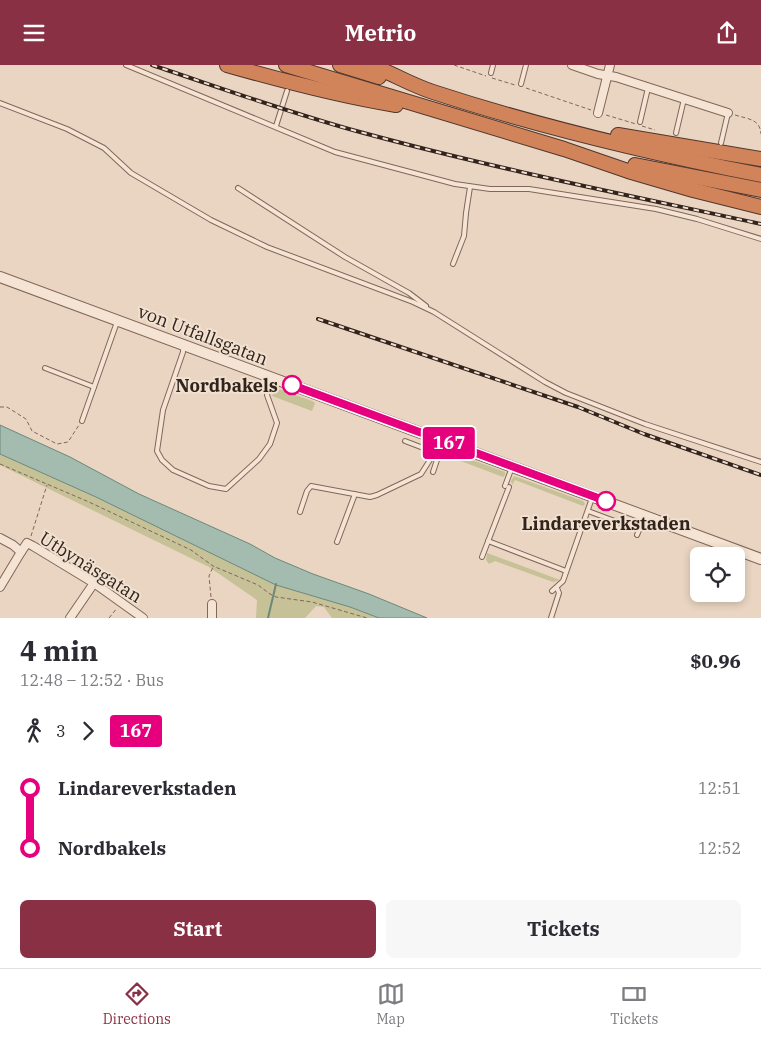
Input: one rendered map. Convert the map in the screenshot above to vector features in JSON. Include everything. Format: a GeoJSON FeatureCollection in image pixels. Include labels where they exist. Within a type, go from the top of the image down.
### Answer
{"type":"FeatureCollection","features":[{"type":"Feature","properties":{"kind":"highway"},"geometry":{"type":"LineString","coordinates":[[227,65],[350,98],[447,114]]}},
{"type":"Feature","properties":{"kind":"highway"},"geometry":{"type":"LineString","coordinates":[[286,65],[674,185],[761,207]]}},
{"type":"Feature","properties":{"kind":"highway"},"geometry":{"type":"LineString","coordinates":[[340,65],[529,121],[681,160],[761,175]]}},
{"type":"Feature","properties":{"kind":"highway"},"geometry":{"type":"LineString","coordinates":[[370,65],[430,92]]}},
{"type":"Feature","properties":{"kind":"highway"},"geometry":{"type":"LineString","coordinates":[[529,121],[569,125],[633,139],[761,159]]}},
{"type":"Feature","properties":{"kind":"highway"},"geometry":{"type":"LineString","coordinates":[[571,152],[761,190]]}},
{"type":"Feature","properties":{"kind":"street"},"geometry":{"type":"LineString","coordinates":[[572,65],[728,113]]}},
{"type":"Feature","properties":{"kind":"street"},"geometry":{"type":"LineString","coordinates":[[598,113],[610,65]]}},
{"type":"Feature","properties":{"kind":"street","name":"von Utfallsgatan"},"geometry":{"type":"LineString","coordinates":[[0,277],[761,559]]}},
{"type":"Feature","properties":{"kind":"street","name":"Utbynäsgatan"},"geometry":{"type":"LineString","coordinates":[[0,538],[21,552],[27,543],[94,583],[143,618]]}},
{"type":"Feature","properties":{"kind":"street"},"geometry":{"type":"LineString","coordinates":[[0,587],[21,552]]}},
{"type":"Feature","properties":{"kind":"street"},"geometry":{"type":"LineString","coordinates":[[70,618],[94,583]]}},
{"type":"Feature","properties":{"kind":"street"},"geometry":{"type":"LineString","coordinates":[[212,604],[212,618]]}},
{"type":"Feature","properties":{"kind":"lane"},"geometry":{"type":"LineString","coordinates":[[126,65],[335,152],[470,187],[529,189],[656,209],[698,219],[761,239]]}},
{"type":"Feature","properties":{"kind":"lane"},"geometry":{"type":"LineString","coordinates":[[491,73],[493,65]]}},
{"type":"Feature","properties":{"kind":"lane"},"geometry":{"type":"LineString","coordinates":[[521,83],[526,65]]}},
{"type":"Feature","properties":{"kind":"lane"},"geometry":{"type":"LineString","coordinates":[[640,122],[648,87]]}},
{"type":"Feature","properties":{"kind":"lane"},"geometry":{"type":"LineString","coordinates":[[276,126],[287,91]]}},
{"type":"Feature","properties":{"kind":"lane"},"geometry":{"type":"LineString","coordinates":[[676,133],[684,99]]}},
{"type":"Feature","properties":{"kind":"lane"},"geometry":{"type":"LineString","coordinates":[[0,103],[67,129],[104,148],[131,173],[211,220],[251,239],[434,312]]}},
{"type":"Feature","properties":{"kind":"lane"},"geometry":{"type":"LineString","coordinates":[[721,143],[728,113]]}},
{"type":"Feature","properties":{"kind":"lane"},"geometry":{"type":"LineString","coordinates":[[453,264],[464,236],[470,187]]}},
{"type":"Feature","properties":{"kind":"lane"},"geometry":{"type":"LineString","coordinates":[[238,188],[345,257],[401,288],[434,312],[566,393],[645,424],[761,462]]}},
{"type":"Feature","properties":{"kind":"lane"},"geometry":{"type":"LineString","coordinates":[[82,421],[118,320]]}},
{"type":"Feature","properties":{"kind":"lane"},"geometry":{"type":"LineString","coordinates":[[182,343],[184,352],[163,410],[157,451],[162,461],[173,470],[209,486],[226,489],[259,459],[270,444],[277,423],[267,395],[272,378]]}},
{"type":"Feature","properties":{"kind":"lane"},"geometry":{"type":"LineString","coordinates":[[45,368],[94,387]]}},
{"type":"Feature","properties":{"kind":"lane"},"geometry":{"type":"LineString","coordinates":[[300,513],[307,491],[312,486],[370,497],[418,477],[435,453],[440,440]]}},
{"type":"Feature","properties":{"kind":"lane"},"geometry":{"type":"LineString","coordinates":[[405,441],[439,454],[433,472]]}},
{"type":"Feature","properties":{"kind":"lane"},"geometry":{"type":"LineString","coordinates":[[482,557],[507,486],[512,466]]}},
{"type":"Feature","properties":{"kind":"lane"},"geometry":{"type":"LineString","coordinates":[[337,542],[355,494]]}},
{"type":"Feature","properties":{"kind":"lane"},"geometry":{"type":"LineString","coordinates":[[552,591],[563,581],[592,496]]}},
{"type":"Feature","properties":{"kind":"lane"},"geometry":{"type":"LineString","coordinates":[[588,511],[639,530]]}},
{"type":"Feature","properties":{"kind":"lane"},"geometry":{"type":"LineString","coordinates":[[637,535],[645,516]]}},
{"type":"Feature","properties":{"kind":"lane"},"geometry":{"type":"LineString","coordinates":[[488,541],[566,571]]}},
{"type":"Feature","properties":{"kind":"lane"},"geometry":{"type":"LineString","coordinates":[[551,618],[559,593],[557,588]]}},
{"type":"Feature","properties":{"kind":"path"},"geometry":{"type":"LineString","coordinates":[[728,113],[757,123],[761,127],[761,134]]}},
{"type":"Feature","properties":{"kind":"path"},"geometry":{"type":"LineString","coordinates":[[0,407],[7,407],[26,419],[32,431],[57,444],[68,442],[82,421]]}},
{"type":"Feature","properties":{"kind":"path"},"geometry":{"type":"LineString","coordinates":[[0,464],[89,502],[191,550],[213,566],[258,585],[276,597],[312,602],[367,618]]}},
{"type":"Feature","properties":{"kind":"path"},"geometry":{"type":"LineString","coordinates":[[27,543],[32,535],[47,485]]}},
{"type":"Feature","properties":{"kind":"path"},"geometry":{"type":"LineString","coordinates":[[212,604],[208,576],[213,566]]}},
{"type":"Feature","properties":{"kind":"path"},"geometry":{"type":"LineString","coordinates":[[110,618],[120,603]]}},
{"type":"Feature","properties":{"kind":"shaded area"},"geometry":{"type":"Polygon","coordinates":[[[276,388],[312,401],[315,403],[312,411],[272,396],[276,388]]]}},
{"type":"Feature","properties":{"kind":"shaded area"},"geometry":{"type":"Polygon","coordinates":[[[0,425],[70,457],[139,494],[250,544],[275,558],[427,618],[379,618],[350,607],[276,585],[96,497],[0,454],[0,425]]]}},
{"type":"Feature","properties":{"kind":"shaded area"},"geometry":{"type":"Polygon","coordinates":[[[445,450],[505,472],[505,475],[503,477],[445,455],[443,453],[445,450]]]}},
{"type":"Feature","properties":{"kind":"shaded area"},"geometry":{"type":"Polygon","coordinates":[[[0,454],[96,497],[276,585],[350,607],[379,618],[332,618],[324,607],[316,606],[305,618],[256,618],[257,600],[209,567],[0,465],[0,454]]]}},
{"type":"Feature","properties":{"kind":"shaded area"},"geometry":{"type":"Polygon","coordinates":[[[514,476],[583,501],[585,504],[583,506],[515,480],[512,485],[511,481],[514,476]]]}},
{"type":"Feature","properties":{"kind":"shaded area"},"geometry":{"type":"Polygon","coordinates":[[[487,553],[560,580],[553,582],[495,561],[489,564],[486,560],[487,553]]]}},
{"type":"Feature","properties":{"kind":"waterway"},"geometry":{"type":"LineString","coordinates":[[268,618],[276,584]]}},
{"type":"Feature","properties":{"kind":"railway"},"geometry":{"type":"LineString","coordinates":[[152,65],[308,117],[360,132],[560,181],[761,224]]}},
{"type":"Feature","properties":{"kind":"railway"},"geometry":{"type":"LineString","coordinates":[[318,319],[578,407],[644,434],[761,475]]}},
{"type":"Feature","properties":{"kind":"bus line","name":"167"},"geometry":{"type":"LineString","coordinates":[[292,385],[606,501]]}},
{"type":"Feature","properties":{"kind":"place","name":"Nordbakels"},"geometry":{"type":"Point","coordinates":[292,385]}},
{"type":"Feature","properties":{"kind":"place","name":"Lindareverkstaden"},"geometry":{"type":"Point","coordinates":[606,501]}}]}
